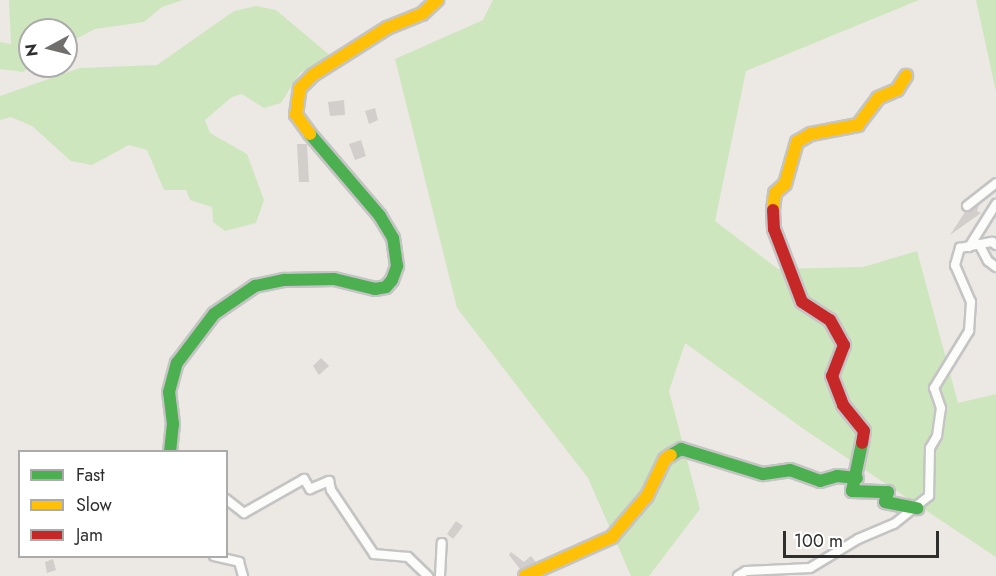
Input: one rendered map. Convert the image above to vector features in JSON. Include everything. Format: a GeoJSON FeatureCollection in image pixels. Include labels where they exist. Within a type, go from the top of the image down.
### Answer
{"type":"FeatureCollection","features":[{"type":"Feature","properties":{"kind":"street"},"geometry":{"type":"LineString","coordinates":[[170,450],[173,424],[169,392],[177,363],[214,314],[255,286],[284,279],[334,279],[375,289],[386,287],[392,280],[397,266],[393,238],[380,216],[303,126],[296,115],[296,101],[300,88],[313,75],[337,63],[387,28],[422,14],[437,0]]}},
{"type":"Feature","properties":{"kind":"street"},"geometry":{"type":"LineString","coordinates":[[906,76],[897,90],[878,99],[858,125],[818,133],[797,142],[792,167],[785,184],[775,193],[774,229],[802,302],[830,320],[844,345],[832,376],[843,405],[864,431],[857,478],[852,491],[888,492],[885,502],[917,508]]}},
{"type":"Feature","properties":{"kind":"street"},"geometry":{"type":"LineString","coordinates":[[967,206],[996,183]]}},
{"type":"Feature","properties":{"kind":"street"},"geometry":{"type":"LineString","coordinates":[[969,247],[996,204]]}},
{"type":"Feature","properties":{"kind":"street"},"geometry":{"type":"LineString","coordinates":[[980,244],[996,267]]}},
{"type":"Feature","properties":{"kind":"street"},"geometry":{"type":"LineString","coordinates":[[738,576],[746,571],[810,568],[917,508],[929,496],[930,448],[937,436],[941,408],[934,388],[969,331],[971,302],[955,265],[960,248],[980,244],[996,245]]}},
{"type":"Feature","properties":{"kind":"street"},"geometry":{"type":"LineString","coordinates":[[525,576],[612,537],[647,496],[665,459],[681,449],[763,474],[790,470],[820,481],[837,476],[857,478]]}},
{"type":"Feature","properties":{"kind":"street"},"geometry":{"type":"LineString","coordinates":[[228,501],[244,513],[304,479],[310,489],[329,481],[331,490],[374,554],[408,557],[428,576]]}},
{"type":"Feature","properties":{"kind":"street"},"geometry":{"type":"LineString","coordinates":[[440,576],[442,543]]}},
{"type":"Feature","properties":{"kind":"street"},"geometry":{"type":"LineString","coordinates":[[222,558],[239,562],[243,576]]}},
{"type":"Feature","properties":{"kind":"green space"},"geometry":{"type":"Polygon","coordinates":[[[9,0],[183,0],[162,7],[144,22],[95,29],[78,38],[78,18],[18,18],[18,71],[0,69],[0,42],[11,44],[9,0]]]}},
{"type":"Feature","properties":{"kind":"green space"},"geometry":{"type":"Polygon","coordinates":[[[493,0],[919,0],[746,71],[715,221],[778,269],[863,267],[917,251],[958,403],[996,394],[996,557],[805,430],[685,343],[669,391],[700,509],[649,576],[631,576],[588,478],[457,308],[395,59],[483,20],[493,0]]]}},
{"type":"Feature","properties":{"kind":"green space"},"geometry":{"type":"Polygon","coordinates":[[[976,0],[996,0],[996,92],[976,0]]]}},
{"type":"Feature","properties":{"kind":"green space"},"geometry":{"type":"Polygon","coordinates":[[[256,6],[276,10],[332,57],[300,73],[281,103],[264,108],[242,94],[232,97],[205,120],[210,133],[247,154],[264,200],[256,223],[225,231],[213,222],[212,207],[190,200],[186,190],[164,190],[147,150],[129,145],[92,165],[71,161],[32,126],[11,117],[0,120],[0,96],[51,78],[78,78],[78,69],[80,68],[157,65],[234,11],[256,6]]]}},
{"type":"Feature","properties":{"kind":"building"},"geometry":{"type":"Polygon","coordinates":[[[344,100],[345,115],[330,116],[328,102],[344,100]]]}},
{"type":"Feature","properties":{"kind":"building"},"geometry":{"type":"Polygon","coordinates":[[[375,108],[378,120],[369,124],[365,111],[375,108]]]}},
{"type":"Feature","properties":{"kind":"building"},"geometry":{"type":"Polygon","coordinates":[[[361,140],[366,156],[355,160],[349,144],[361,140]]]}},
{"type":"Feature","properties":{"kind":"building"},"geometry":{"type":"Polygon","coordinates":[[[297,144],[307,144],[309,182],[299,182],[297,144]]]}},
{"type":"Feature","properties":{"kind":"building"},"geometry":{"type":"Polygon","coordinates":[[[979,204],[977,211],[981,213],[950,235],[965,212],[979,204]]]}},
{"type":"Feature","properties":{"kind":"building"},"geometry":{"type":"Polygon","coordinates":[[[321,358],[329,366],[319,375],[313,366],[321,358]]]}},
{"type":"Feature","properties":{"kind":"building"},"geometry":{"type":"Polygon","coordinates":[[[456,521],[463,526],[453,539],[447,534],[456,521]]]}},
{"type":"Feature","properties":{"kind":"building"},"geometry":{"type":"Polygon","coordinates":[[[511,552],[524,562],[531,556],[536,562],[520,569],[509,555],[511,552]]]}},
{"type":"Feature","properties":{"kind":"building"},"geometry":{"type":"Polygon","coordinates":[[[53,559],[56,570],[47,573],[45,562],[53,559]]]}},
{"type":"Feature","properties":{"kind":"traffic: fast"},"geometry":{"type":"LineString","coordinates":[[170,450],[173,424],[169,392],[177,363],[214,314],[255,286],[284,280],[334,279],[375,289],[386,287],[392,280],[397,266],[393,238],[380,216],[310,134]]}},
{"type":"Feature","properties":{"kind":"traffic: fast"},"geometry":{"type":"LineString","coordinates":[[862,443],[852,491],[888,492],[885,502],[917,508]]}},
{"type":"Feature","properties":{"kind":"traffic: fast"},"geometry":{"type":"LineString","coordinates":[[671,455],[681,449],[763,474],[790,470],[820,481],[837,476],[857,478]]}},
{"type":"Feature","properties":{"kind":"traffic: slow"},"geometry":{"type":"LineString","coordinates":[[310,134],[296,115],[300,88],[313,75],[387,28],[422,14],[437,0]]}},
{"type":"Feature","properties":{"kind":"traffic: slow"},"geometry":{"type":"LineString","coordinates":[[773,210],[775,193],[785,184],[797,142],[811,134],[858,125],[878,98],[897,90],[906,76]]}},
{"type":"Feature","properties":{"kind":"traffic: slow"},"geometry":{"type":"LineString","coordinates":[[525,576],[612,537],[647,496],[665,459],[671,455]]}},
{"type":"Feature","properties":{"kind":"traffic: jam"},"geometry":{"type":"LineString","coordinates":[[773,210],[774,229],[802,302],[830,320],[844,345],[832,376],[843,405],[864,431],[862,443]]}}]}
